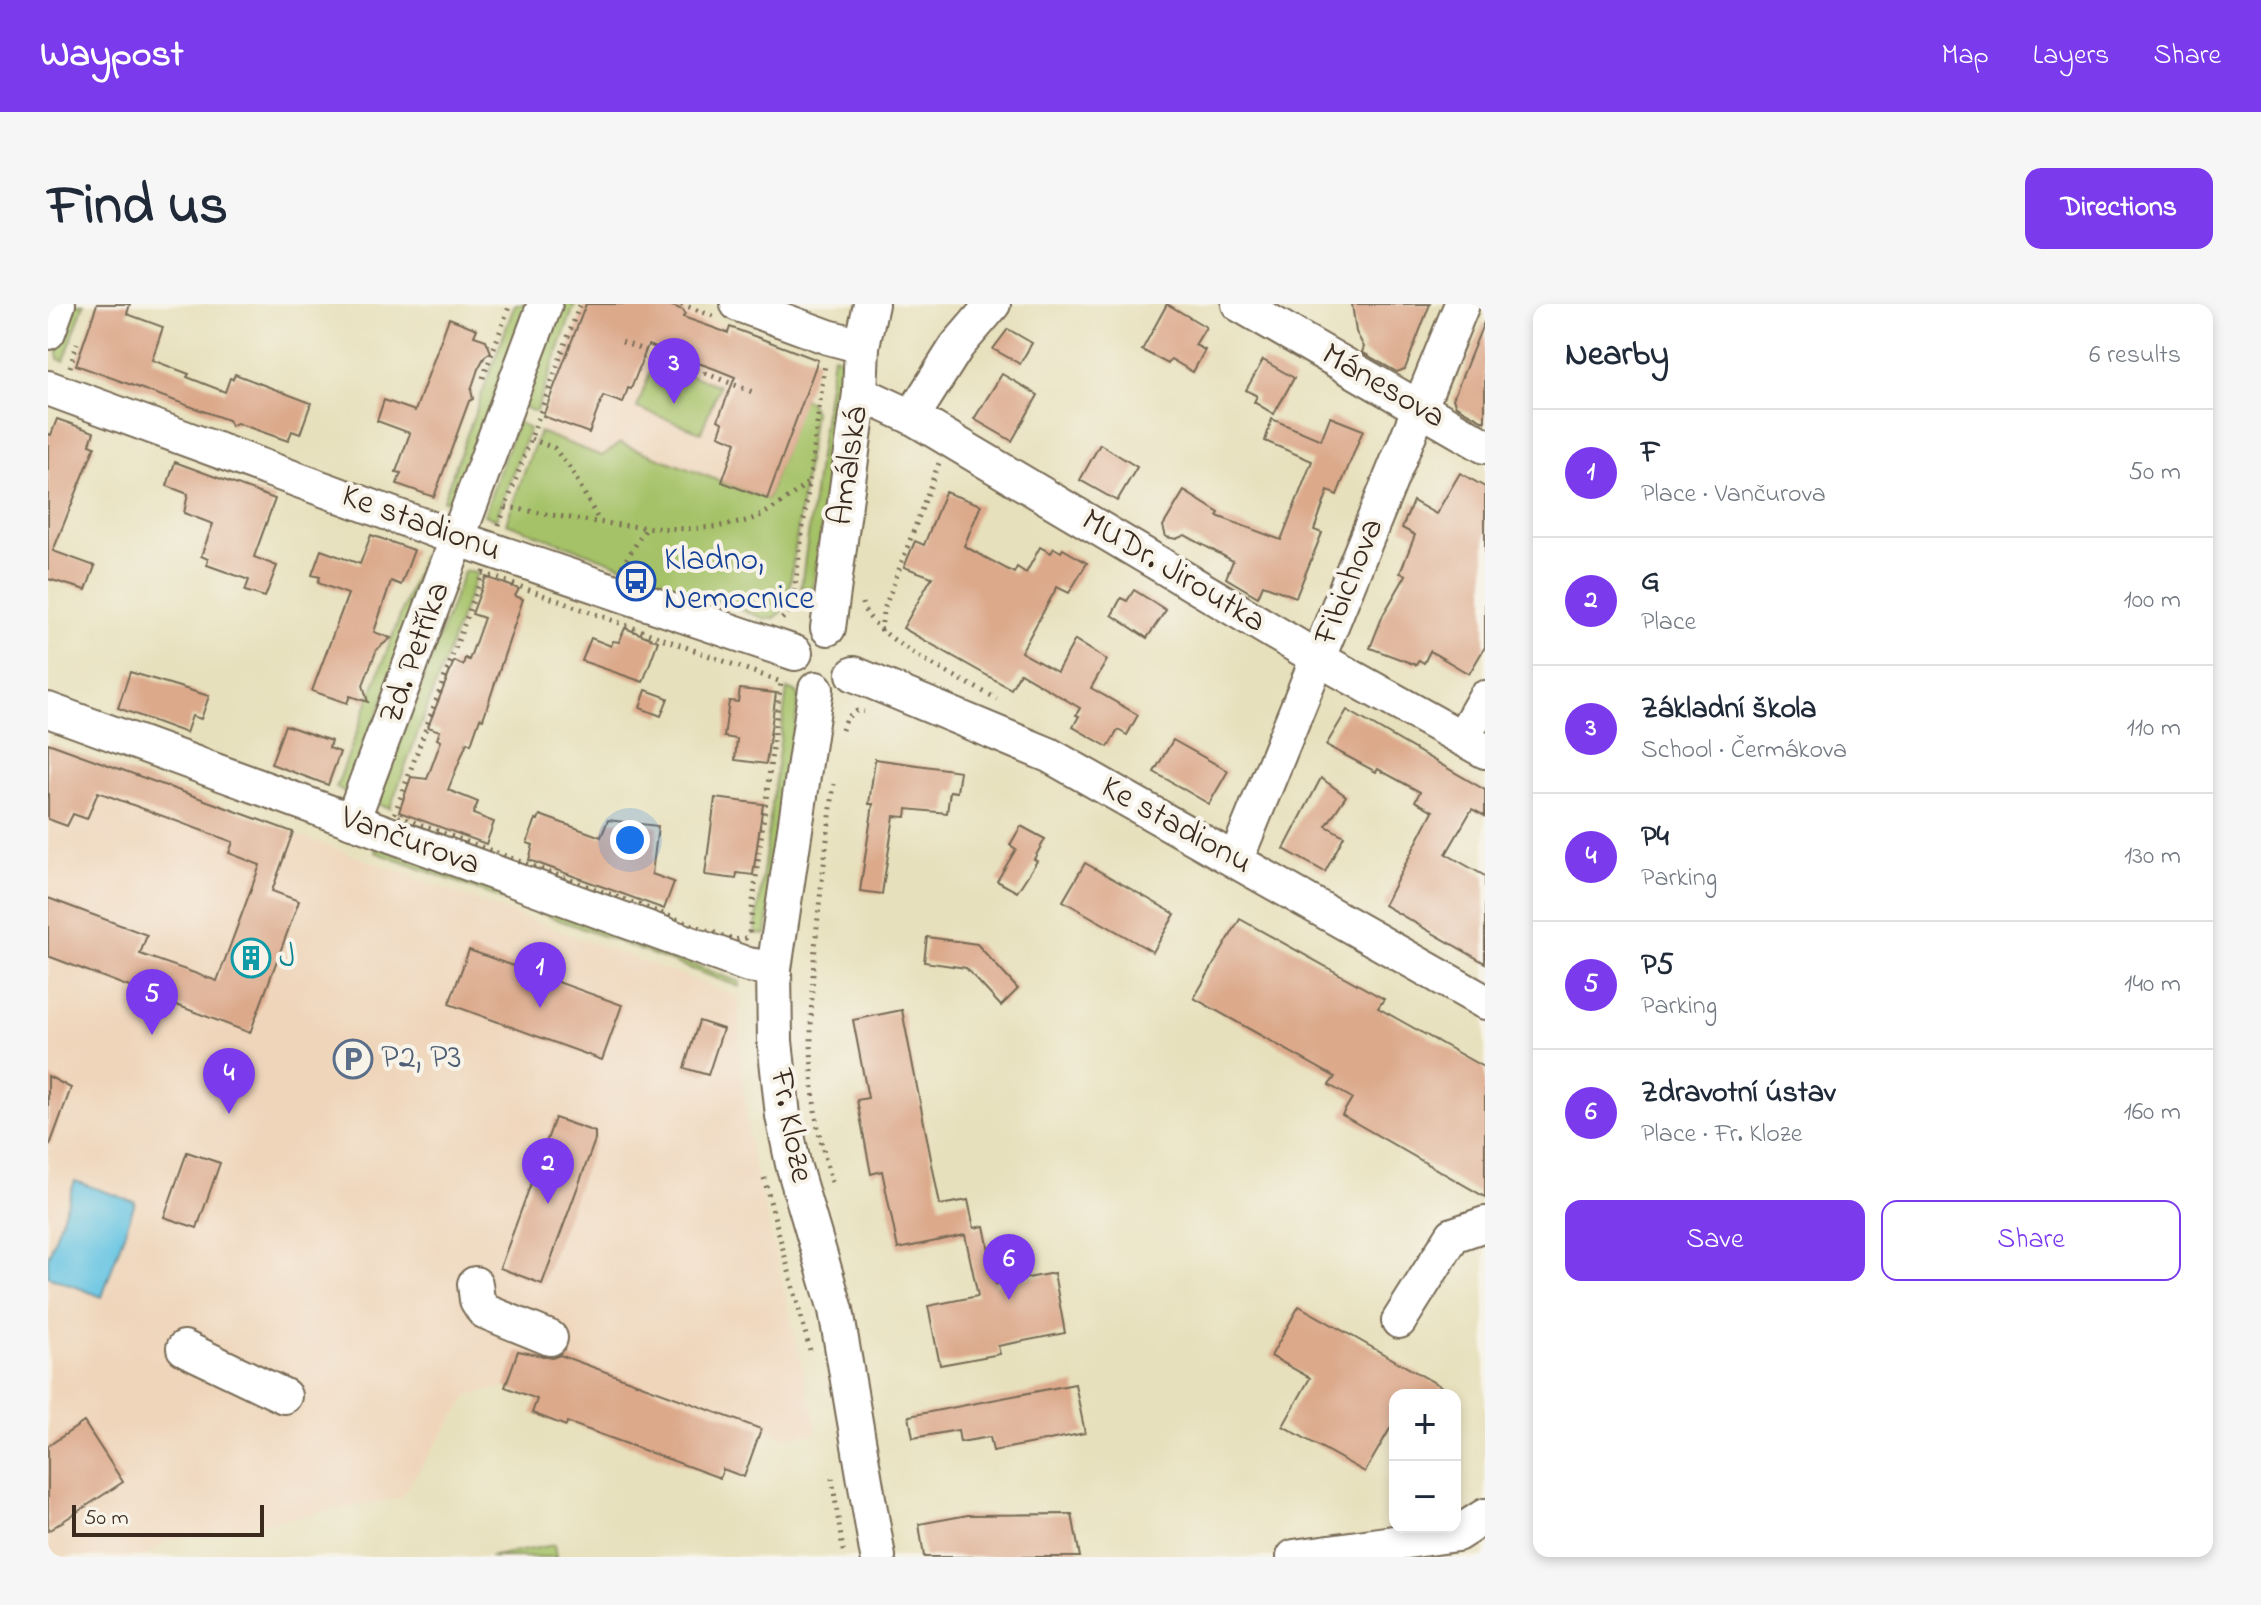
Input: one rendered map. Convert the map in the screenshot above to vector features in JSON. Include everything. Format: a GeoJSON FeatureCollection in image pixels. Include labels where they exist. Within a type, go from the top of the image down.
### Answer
{"type":"FeatureCollection","features":[{"type":"Feature","properties":{"kind":"street"},"geometry":{"type":"LineString","coordinates":[[48,332],[58,304]]}},
{"type":"Feature","properties":{"kind":"street","name":"Zd. Petříka"},"geometry":{"type":"LineString","coordinates":[[352,821],[545,304]]}},
{"type":"Feature","properties":{"kind":"street","name":"Amálská"},"geometry":{"type":"LineString","coordinates":[[828,628],[860,393],[862,346],[871,304]]}},
{"type":"Feature","properties":{"kind":"street"},"geometry":{"type":"LineString","coordinates":[[912,417],[957,346],[993,304]]}},
{"type":"Feature","properties":{"kind":"street","name":"Mánesova"},"geometry":{"type":"LineString","coordinates":[[1239,304],[1485,446]]}},
{"type":"Feature","properties":{"kind":"street","name":"Fibichova"},"geometry":{"type":"LineString","coordinates":[[1236,859],[1462,304]]}},
{"type":"Feature","properties":{"kind":"street"},"geometry":{"type":"LineString","coordinates":[[731,312],[862,346]]}},
{"type":"Feature","properties":{"kind":"street","name":"Ke stadionu"},"geometry":{"type":"LineString","coordinates":[[63,373],[459,539],[795,653]]}},
{"type":"Feature","properties":{"kind":"street","name":"MUDr. Jiroutka"},"geometry":{"type":"LineString","coordinates":[[860,393],[912,417],[1319,659],[1473,744]]}},
{"type":"Feature","properties":{"kind":"street"},"geometry":{"type":"LineString","coordinates":[[828,628],[845,634],[856,648],[857,665],[854,674],[842,687],[825,691],[802,679],[797,671],[795,653],[798,645],[811,632],[828,628]]}},
{"type":"Feature","properties":{"kind":"street","name":"Ke stadionu"},"geometry":{"type":"LineString","coordinates":[[854,674],[1049,755],[1485,1002]]}},
{"type":"Feature","properties":{"kind":"street","name":"Fr. Kloze"},"geometry":{"type":"LineString","coordinates":[[816,689],[774,969],[775,1041],[783,1116],[793,1164],[836,1310],[878,1557]]}},
{"type":"Feature","properties":{"kind":"street"},"geometry":{"type":"LineString","coordinates":[[1473,744],[1485,698]]}},
{"type":"Feature","properties":{"kind":"street","name":"Vančurova"},"geometry":{"type":"LineString","coordinates":[[48,710],[748,965],[774,969]]}},
{"type":"Feature","properties":{"kind":"street"},"geometry":{"type":"LineString","coordinates":[[1399,1321],[1453,1235],[1485,1224]]}},
{"type":"Feature","properties":{"kind":"street"},"geometry":{"type":"LineString","coordinates":[[475,1284],[477,1300],[484,1311],[550,1338]]}},
{"type":"Feature","properties":{"kind":"street"},"geometry":{"type":"LineString","coordinates":[[184,1348],[284,1396]]}},
{"type":"Feature","properties":{"kind":"street"},"geometry":{"type":"LineString","coordinates":[[1294,1557],[1457,1534],[1485,1516]]}},
{"type":"Feature","properties":{"kind":"path"},"geometry":{"type":"LineString","coordinates":[[483,379],[510,304]]}},
{"type":"Feature","properties":{"kind":"path"},"geometry":{"type":"LineString","coordinates":[[512,531],[499,526],[580,304]]}},
{"type":"Feature","properties":{"kind":"path"},"geometry":{"type":"LineString","coordinates":[[681,304],[731,312]]}},
{"type":"Feature","properties":{"kind":"path"},"geometry":{"type":"LineString","coordinates":[[622,342],[706,370],[755,393]]}},
{"type":"Feature","properties":{"kind":"path"},"geometry":{"type":"LineString","coordinates":[[776,623],[792,609],[825,358]]}},
{"type":"Feature","properties":{"kind":"path"},"geometry":{"type":"LineString","coordinates":[[531,439],[554,448],[572,471],[599,522]]}},
{"type":"Feature","properties":{"kind":"path"},"geometry":{"type":"LineString","coordinates":[[881,632],[883,612],[939,460]]}},
{"type":"Feature","properties":{"kind":"path"},"geometry":{"type":"LineString","coordinates":[[506,507],[599,522],[703,528],[748,520],[772,509],[810,481]]}},
{"type":"Feature","properties":{"kind":"path"},"geometry":{"type":"LineString","coordinates":[[619,570],[647,526]]}},
{"type":"Feature","properties":{"kind":"path"},"geometry":{"type":"LineString","coordinates":[[483,573],[782,684],[749,933],[746,938],[734,940],[394,815],[483,573]]}},
{"type":"Feature","properties":{"kind":"path"},"geometry":{"type":"LineString","coordinates":[[863,591],[861,606],[881,632],[1000,701]]}},
{"type":"Feature","properties":{"kind":"path"},"geometry":{"type":"LineString","coordinates":[[840,735],[846,718],[857,711],[872,714]]}},
{"type":"Feature","properties":{"kind":"path"},"geometry":{"type":"LineString","coordinates":[[833,1190],[815,1112],[810,1028],[812,964],[835,781]]}},
{"type":"Feature","properties":{"kind":"path"},"geometry":{"type":"LineString","coordinates":[[763,1173],[814,1362]]}},
{"type":"Feature","properties":{"kind":"path"},"geometry":{"type":"LineString","coordinates":[[831,1468],[844,1557]]}},
{"type":"Feature","properties":{"kind":"shaded area"},"geometry":{"type":"Polygon","coordinates":[[[584,304],[667,304],[818,360],[767,499],[620,443],[602,456],[539,432],[584,304]]]}},
{"type":"Feature","properties":{"kind":"shaded area"},"geometry":{"type":"Polygon","coordinates":[[[48,743],[739,997],[742,1077],[750,1148],[818,1432],[787,1437],[761,1429],[744,1477],[723,1469],[720,1478],[567,1422],[566,1426],[532,1413],[537,1398],[505,1387],[468,1396],[400,1498],[168,1540],[144,1557],[48,1557],[48,743]]]}},
{"type":"Feature","properties":{"kind":"green space"},"geometry":{"type":"Polygon","coordinates":[[[74,304],[84,304],[64,361],[58,359],[58,347],[74,304]]]}},
{"type":"Feature","properties":{"kind":"green space"},"geometry":{"type":"Polygon","coordinates":[[[515,304],[529,304],[454,505],[443,500],[515,304]]]}},
{"type":"Feature","properties":{"kind":"green space"},"geometry":{"type":"Polygon","coordinates":[[[561,304],[575,304],[536,412],[523,407],[561,304]]]}},
{"type":"Feature","properties":{"kind":"green space"},"geometry":{"type":"Polygon","coordinates":[[[833,355],[840,359],[844,367],[813,589],[801,587],[833,355]]]}},
{"type":"Feature","properties":{"kind":"green space"},"geometry":{"type":"Polygon","coordinates":[[[654,361],[719,386],[701,432],[637,408],[654,361]]]}},
{"type":"Feature","properties":{"kind":"green space"},"geometry":{"type":"Polygon","coordinates":[[[802,399],[809,401],[814,411],[787,607],[775,618],[766,619],[506,523],[539,432],[602,456],[620,443],[767,499],[802,399]]]}},
{"type":"Feature","properties":{"kind":"green space"},"geometry":{"type":"Polygon","coordinates":[[[517,422],[529,429],[496,519],[484,515],[517,422]]]}},
{"type":"Feature","properties":{"kind":"green space"},"geometry":{"type":"Polygon","coordinates":[[[423,554],[435,558],[349,793],[336,788],[423,554]]]}},
{"type":"Feature","properties":{"kind":"green space"},"geometry":{"type":"Polygon","coordinates":[[[464,571],[477,573],[390,808],[377,804],[464,571]]]}},
{"type":"Feature","properties":{"kind":"green space"},"geometry":{"type":"Polygon","coordinates":[[[787,689],[799,696],[766,935],[755,933],[787,689]]]}},
{"type":"Feature","properties":{"kind":"green space"},"geometry":{"type":"Polygon","coordinates":[[[377,847],[740,982],[740,987],[375,852],[377,847]]]}},
{"type":"Feature","properties":{"kind":"green space"},"geometry":{"type":"Polygon","coordinates":[[[554,1545],[556,1557],[489,1557],[554,1545]]]}},
{"type":"Feature","properties":{"kind":"water"},"geometry":{"type":"Polygon","coordinates":[[[75,1181],[135,1202],[102,1297],[48,1276],[48,1258],[75,1181]]]}},
{"type":"Feature","properties":{"kind":"building"},"geometry":{"type":"Polygon","coordinates":[[[97,304],[130,304],[127,314],[163,327],[152,360],[189,374],[187,377],[225,392],[230,378],[233,379],[235,374],[311,403],[300,434],[292,431],[288,441],[237,423],[231,426],[228,420],[76,365],[97,304]]]}},
{"type":"Feature","properties":{"kind":"building"},"geometry":{"type":"Polygon","coordinates":[[[586,304],[667,304],[683,310],[683,317],[728,333],[730,327],[818,360],[767,499],[722,482],[736,442],[719,435],[723,423],[718,420],[735,377],[715,369],[648,345],[623,403],[603,396],[589,433],[543,416],[586,304]]]}},
{"type":"Feature","properties":{"kind":"building"},"geometry":{"type":"Polygon","coordinates":[[[1167,304],[1206,327],[1195,345],[1205,350],[1193,372],[1171,359],[1168,364],[1142,350],[1167,304]]]}},
{"type":"Feature","properties":{"kind":"building"},"geometry":{"type":"Polygon","coordinates":[[[1352,304],[1430,304],[1405,369],[1397,372],[1362,352],[1364,347],[1356,332],[1352,304]]]}},
{"type":"Feature","properties":{"kind":"building"},"geometry":{"type":"Polygon","coordinates":[[[449,318],[477,329],[474,336],[486,340],[491,352],[478,369],[471,390],[473,399],[469,401],[434,497],[397,484],[401,473],[396,472],[410,433],[377,421],[384,400],[415,411],[449,318]]]}},
{"type":"Feature","properties":{"kind":"building"},"geometry":{"type":"Polygon","coordinates":[[[1484,322],[1485,422],[1456,406],[1453,399],[1484,322]]]}},
{"type":"Feature","properties":{"kind":"building"},"geometry":{"type":"Polygon","coordinates":[[[1008,329],[1032,343],[1020,364],[993,349],[1008,329]]]}},
{"type":"Feature","properties":{"kind":"building"},"geometry":{"type":"Polygon","coordinates":[[[1263,360],[1294,378],[1274,414],[1254,402],[1257,396],[1246,390],[1263,360]]]}},
{"type":"Feature","properties":{"kind":"building"},"geometry":{"type":"Polygon","coordinates":[[[1002,374],[1038,395],[1012,441],[974,419],[1002,374]]]}},
{"type":"Feature","properties":{"kind":"building"},"geometry":{"type":"Polygon","coordinates":[[[1330,417],[1363,430],[1337,495],[1328,491],[1314,530],[1322,533],[1296,597],[1263,585],[1258,597],[1226,578],[1233,561],[1185,535],[1176,539],[1166,537],[1163,526],[1184,491],[1219,513],[1217,516],[1281,540],[1312,461],[1265,441],[1272,419],[1321,440],[1330,417]]]}},
{"type":"Feature","properties":{"kind":"building"},"geometry":{"type":"Polygon","coordinates":[[[57,419],[94,432],[90,444],[95,446],[53,551],[95,566],[86,590],[48,579],[48,434],[51,435],[57,419]]]}},
{"type":"Feature","properties":{"kind":"building"},"geometry":{"type":"Polygon","coordinates":[[[1100,444],[1137,467],[1117,501],[1080,480],[1100,444]]]}},
{"type":"Feature","properties":{"kind":"building"},"geometry":{"type":"Polygon","coordinates":[[[175,462],[275,499],[254,557],[277,566],[265,597],[245,591],[249,580],[207,565],[208,559],[201,556],[213,524],[184,513],[188,494],[167,486],[175,462]]]}},
{"type":"Feature","properties":{"kind":"building"},"geometry":{"type":"Polygon","coordinates":[[[1460,473],[1485,487],[1485,647],[1469,674],[1430,651],[1424,663],[1419,660],[1416,665],[1370,648],[1383,615],[1406,575],[1400,573],[1415,535],[1402,528],[1413,501],[1436,514],[1460,473]]]}},
{"type":"Feature","properties":{"kind":"building"},"geometry":{"type":"Polygon","coordinates":[[[945,492],[981,505],[964,546],[1014,573],[1017,567],[1026,573],[1040,547],[1051,553],[1054,548],[1061,552],[1063,549],[1087,563],[1069,593],[1057,587],[1021,652],[1057,672],[1075,640],[1107,660],[1091,688],[1138,715],[1127,735],[1118,730],[1108,747],[1073,727],[1080,708],[1020,673],[1011,689],[903,628],[932,577],[904,567],[915,541],[924,545],[945,492]]]}},
{"type":"Feature","properties":{"kind":"building"},"geometry":{"type":"Polygon","coordinates":[[[371,535],[414,550],[401,585],[391,581],[374,632],[391,638],[377,649],[363,685],[368,702],[350,696],[347,703],[312,691],[348,594],[318,583],[320,577],[312,575],[321,550],[360,564],[371,535]]]}},
{"type":"Feature","properties":{"kind":"building"},"geometry":{"type":"Polygon","coordinates":[[[486,577],[519,589],[515,596],[523,599],[483,719],[480,718],[471,744],[467,742],[448,790],[478,802],[473,814],[494,822],[486,844],[399,812],[411,777],[427,779],[441,741],[437,739],[440,731],[428,727],[454,661],[463,665],[465,658],[469,660],[484,618],[472,614],[486,577]]]}},
{"type":"Feature","properties":{"kind":"building"},"geometry":{"type":"Polygon","coordinates":[[[1134,590],[1166,610],[1147,638],[1112,615],[1121,598],[1127,601],[1134,590]]]}},
{"type":"Feature","properties":{"kind":"building"},"geometry":{"type":"Polygon","coordinates":[[[625,628],[658,641],[643,682],[582,661],[591,638],[611,646],[613,641],[619,642],[625,628]]]}},
{"type":"Feature","properties":{"kind":"building"},"geometry":{"type":"Polygon","coordinates":[[[130,672],[209,696],[201,719],[192,716],[186,733],[118,708],[130,672]]]}},
{"type":"Feature","properties":{"kind":"building"},"geometry":{"type":"Polygon","coordinates":[[[740,689],[776,693],[766,764],[735,760],[737,739],[724,737],[729,701],[738,702],[740,689]]]}},
{"type":"Feature","properties":{"kind":"building"},"geometry":{"type":"Polygon","coordinates":[[[646,690],[668,698],[661,716],[640,708],[646,690]]]}},
{"type":"Feature","properties":{"kind":"building"},"geometry":{"type":"Polygon","coordinates":[[[1347,710],[1485,790],[1485,816],[1472,809],[1446,854],[1485,876],[1485,963],[1384,905],[1433,811],[1415,801],[1420,792],[1326,745],[1347,710]]]}},
{"type":"Feature","properties":{"kind":"building"},"geometry":{"type":"Polygon","coordinates":[[[285,725],[331,741],[329,748],[340,752],[328,785],[271,764],[285,725]]]}},
{"type":"Feature","properties":{"kind":"building"},"geometry":{"type":"Polygon","coordinates":[[[1173,740],[1228,771],[1209,804],[1154,772],[1173,740]]]}},
{"type":"Feature","properties":{"kind":"building"},"geometry":{"type":"Polygon","coordinates":[[[48,743],[293,832],[272,891],[299,901],[250,1033],[48,956],[48,898],[147,935],[140,954],[217,981],[260,865],[229,853],[233,842],[98,792],[87,819],[73,814],[67,826],[48,819],[48,743]]]}},
{"type":"Feature","properties":{"kind":"building"},"geometry":{"type":"Polygon","coordinates":[[[875,759],[960,771],[957,792],[950,791],[947,813],[907,809],[906,817],[894,816],[882,894],[860,891],[873,804],[869,804],[875,759]]]}},
{"type":"Feature","properties":{"kind":"building"},"geometry":{"type":"Polygon","coordinates":[[[1321,778],[1346,796],[1326,826],[1344,836],[1325,872],[1284,849],[1321,778]]]}},
{"type":"Feature","properties":{"kind":"building"},"geometry":{"type":"Polygon","coordinates":[[[715,798],[763,804],[753,875],[737,873],[736,879],[705,875],[715,798]]]}},
{"type":"Feature","properties":{"kind":"building"},"geometry":{"type":"Polygon","coordinates":[[[540,815],[601,837],[608,820],[658,826],[652,874],[674,882],[664,909],[529,860],[533,845],[527,843],[540,815]]]}},
{"type":"Feature","properties":{"kind":"building"},"geometry":{"type":"Polygon","coordinates":[[[1021,826],[1045,839],[1034,859],[1037,861],[1017,892],[997,881],[1016,849],[1010,845],[1021,826]]]}},
{"type":"Feature","properties":{"kind":"building"},"geometry":{"type":"Polygon","coordinates":[[[1085,863],[1175,914],[1153,952],[1063,901],[1085,863]]]}},
{"type":"Feature","properties":{"kind":"building"},"geometry":{"type":"Polygon","coordinates":[[[1240,919],[1384,999],[1378,1008],[1485,1068],[1485,1197],[1342,1115],[1352,1098],[1329,1085],[1335,1077],[1194,998],[1240,919]]]}},
{"type":"Feature","properties":{"kind":"building"},"geometry":{"type":"Polygon","coordinates":[[[927,937],[977,944],[1018,989],[1001,1006],[966,968],[924,962],[927,937]]]}},
{"type":"Feature","properties":{"kind":"building"},"geometry":{"type":"Polygon","coordinates":[[[469,950],[622,1005],[602,1060],[449,1004],[469,950]]]}},
{"type":"Feature","properties":{"kind":"building"},"geometry":{"type":"Polygon","coordinates":[[[902,1010],[940,1205],[968,1200],[974,1228],[984,1226],[996,1284],[1054,1273],[1065,1333],[998,1346],[1000,1354],[940,1365],[928,1306],[978,1296],[965,1235],[898,1249],[882,1171],[871,1174],[857,1100],[868,1098],[853,1020],[902,1010]]]}},
{"type":"Feature","properties":{"kind":"building"},"geometry":{"type":"Polygon","coordinates":[[[699,1021],[723,1029],[708,1075],[684,1068],[699,1021]]]}},
{"type":"Feature","properties":{"kind":"building"},"geometry":{"type":"Polygon","coordinates":[[[48,1076],[71,1088],[50,1145],[48,1144],[48,1076]]]}},
{"type":"Feature","properties":{"kind":"building"},"geometry":{"type":"Polygon","coordinates":[[[555,1118],[595,1132],[595,1140],[542,1284],[500,1268],[555,1118]]]}},
{"type":"Feature","properties":{"kind":"building"},"geometry":{"type":"Polygon","coordinates":[[[187,1152],[220,1163],[197,1228],[164,1217],[187,1152]]]}},
{"type":"Feature","properties":{"kind":"building"},"geometry":{"type":"Polygon","coordinates":[[[1299,1306],[1445,1389],[1389,1389],[1389,1430],[1365,1472],[1283,1426],[1310,1378],[1271,1356],[1299,1306]]]}},
{"type":"Feature","properties":{"kind":"building"},"geometry":{"type":"Polygon","coordinates":[[[518,1351],[552,1358],[560,1355],[761,1429],[744,1477],[723,1469],[720,1478],[567,1422],[566,1426],[532,1413],[537,1399],[505,1387],[518,1351]]]}},
{"type":"Feature","properties":{"kind":"building"},"geometry":{"type":"Polygon","coordinates":[[[1075,1384],[1085,1433],[993,1451],[990,1437],[960,1442],[958,1430],[913,1438],[909,1416],[1075,1384]]]}},
{"type":"Feature","properties":{"kind":"building"},"geometry":{"type":"Polygon","coordinates":[[[84,1422],[123,1482],[48,1531],[48,1446],[84,1422]]]}},
{"type":"Feature","properties":{"kind":"building"},"geometry":{"type":"Polygon","coordinates":[[[1072,1514],[1080,1557],[924,1557],[919,1524],[968,1515],[1072,1514]]]}},
{"type":"Feature","properties":{"kind":"place","name":"Základní škola"},"geometry":{"type":"Point","coordinates":[674,404]}},
{"type":"Feature","properties":{"kind":"place","name":"Kladno, Nemocnice"},"geometry":{"type":"Point","coordinates":[636,581]}},
{"type":"Feature","properties":{"kind":"place","name":"J"},"geometry":{"type":"Point","coordinates":[251,958]}},
{"type":"Feature","properties":{"kind":"place","name":"F"},"geometry":{"type":"Point","coordinates":[540,1008]}},
{"type":"Feature","properties":{"kind":"place","name":"P5"},"geometry":{"type":"Point","coordinates":[152,1035]}},
{"type":"Feature","properties":{"kind":"place","name":"P2, P3"},"geometry":{"type":"Point","coordinates":[353,1059]}},
{"type":"Feature","properties":{"kind":"place","name":"P4"},"geometry":{"type":"Point","coordinates":[229,1114]}},
{"type":"Feature","properties":{"kind":"place","name":"G"},"geometry":{"type":"Point","coordinates":[548,1204]}},
{"type":"Feature","properties":{"kind":"place","name":"Zdravotní ústav"},"geometry":{"type":"Point","coordinates":[1009,1300]}}]}
